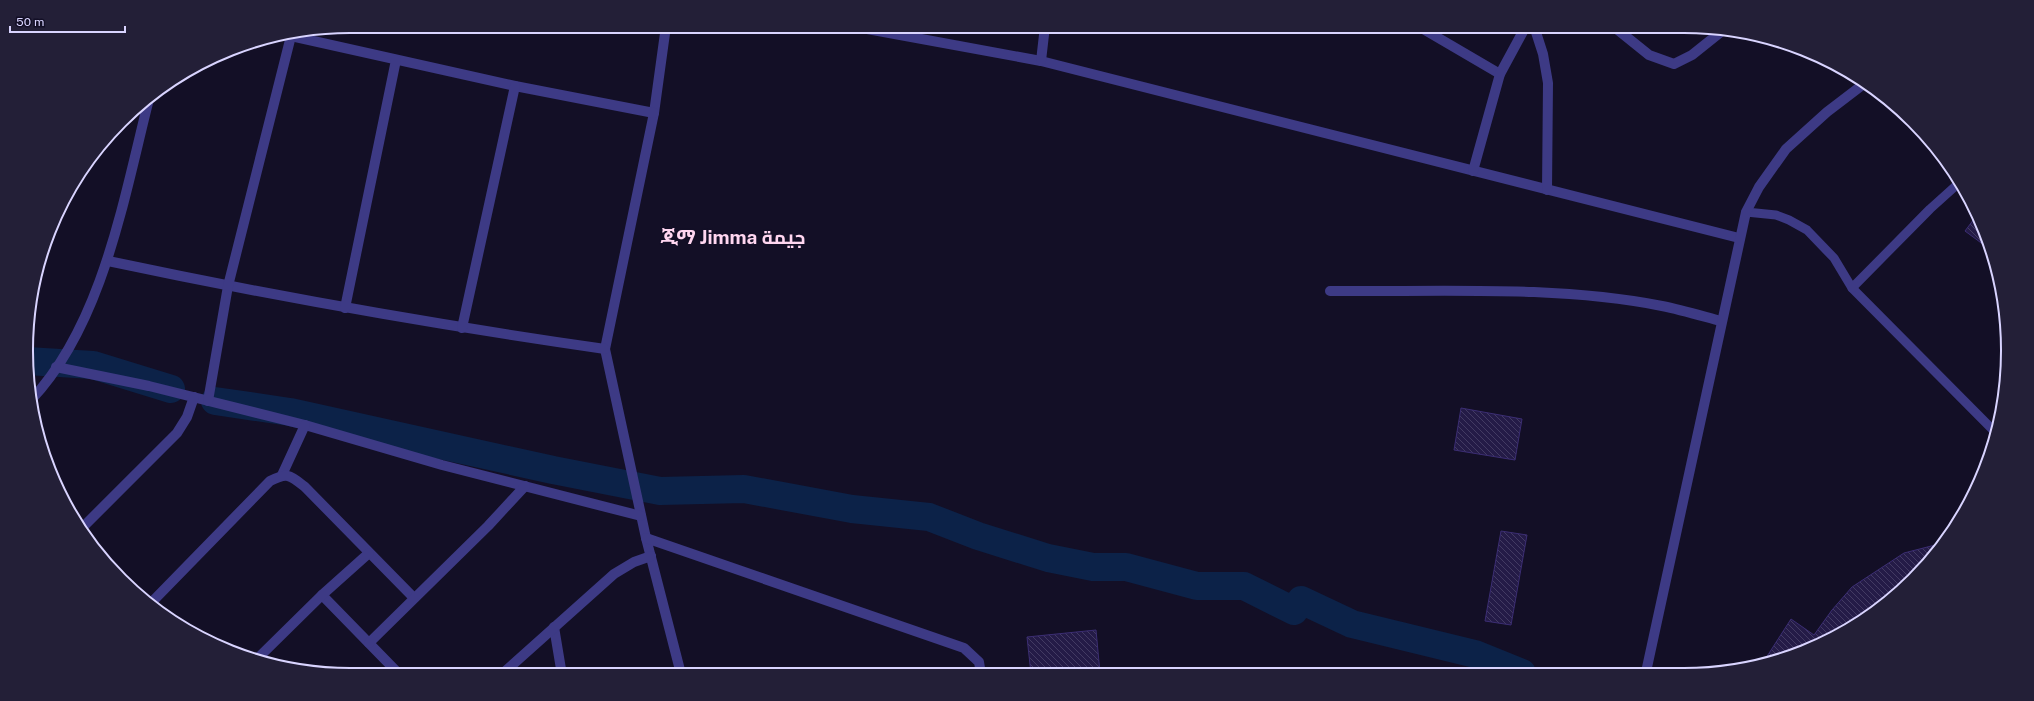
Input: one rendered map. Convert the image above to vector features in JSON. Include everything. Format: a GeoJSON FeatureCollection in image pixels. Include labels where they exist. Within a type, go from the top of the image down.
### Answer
{"type":"FeatureCollection","features":[{"type":"Feature","properties":{"kind":"street"},"geometry":{"type":"LineString","coordinates":[[665,33],[654,113],[605,349],[646,538],[652,556],[680,668]]}},
{"type":"Feature","properties":{"kind":"street"},"geometry":{"type":"LineString","coordinates":[[889,33],[1040,61],[1739,238]]}},
{"type":"Feature","properties":{"kind":"street"},"geometry":{"type":"LineString","coordinates":[[1040,61],[1044,33]]}},
{"type":"Feature","properties":{"kind":"street"},"geometry":{"type":"LineString","coordinates":[[1430,33],[1500,74]]}},
{"type":"Feature","properties":{"kind":"street"},"geometry":{"type":"LineString","coordinates":[[1473,171],[1500,74],[1522,33]]}},
{"type":"Feature","properties":{"kind":"street"},"geometry":{"type":"LineString","coordinates":[[1536,33],[1543,54],[1548,83],[1547,190]]}},
{"type":"Feature","properties":{"kind":"street"},"geometry":{"type":"LineString","coordinates":[[1622,33],[1649,55],[1674,64],[1692,55],[1717,35]]}},
{"type":"Feature","properties":{"kind":"street"},"geometry":{"type":"LineString","coordinates":[[303,37],[396,60],[515,86],[654,113]]}},
{"type":"Feature","properties":{"kind":"street"},"geometry":{"type":"LineString","coordinates":[[208,400],[228,286],[291,39]]}},
{"type":"Feature","properties":{"kind":"street"},"geometry":{"type":"LineString","coordinates":[[345,308],[396,60]]}},
{"type":"Feature","properties":{"kind":"street"},"geometry":{"type":"LineString","coordinates":[[462,328],[515,86]]}},
{"type":"Feature","properties":{"kind":"street"},"geometry":{"type":"LineString","coordinates":[[1647,668],[1739,238],[1746,212],[1759,187],[1786,149],[1826,112],[1860,87]]}},
{"type":"Feature","properties":{"kind":"street"},"geometry":{"type":"LineString","coordinates":[[36,390],[56,367],[79,330],[108,261],[148,106]]}},
{"type":"Feature","properties":{"kind":"street"},"geometry":{"type":"LineString","coordinates":[[108,261],[345,308],[462,328],[605,349]]}},
{"type":"Feature","properties":{"kind":"street"},"geometry":{"type":"LineString","coordinates":[[1330,291],[1535,292],[1615,299],[1662,306],[1721,321]]}},
{"type":"Feature","properties":{"kind":"street"},"geometry":{"type":"LineString","coordinates":[[56,367],[208,400],[305,425],[442,465],[641,516]]}},
{"type":"Feature","properties":{"kind":"street"},"geometry":{"type":"LineString","coordinates":[[85,524],[176,433],[187,417],[194,397]]}},
{"type":"Feature","properties":{"kind":"street"},"geometry":{"type":"LineString","coordinates":[[282,475],[305,425]]}},
{"type":"Feature","properties":{"kind":"street"},"geometry":{"type":"LineString","coordinates":[[154,600],[270,481],[282,475],[292,476],[305,487],[368,553],[414,598]]}},
{"type":"Feature","properties":{"kind":"street"},"geometry":{"type":"LineString","coordinates":[[369,643],[488,526],[525,486]]}},
{"type":"Feature","properties":{"kind":"street"},"geometry":{"type":"LineString","coordinates":[[646,538],[964,648],[979,662],[980,668]]}},
{"type":"Feature","properties":{"kind":"street"},"geometry":{"type":"LineString","coordinates":[[261,655],[322,595],[368,553]]}},
{"type":"Feature","properties":{"kind":"street"},"geometry":{"type":"LineString","coordinates":[[509,668],[614,574],[634,562],[652,556]]}},
{"type":"Feature","properties":{"kind":"street"},"geometry":{"type":"LineString","coordinates":[[322,595],[393,668]]}},
{"type":"Feature","properties":{"kind":"street"},"geometry":{"type":"LineString","coordinates":[[554,627],[561,668]]}},
{"type":"Feature","properties":{"kind":"lane"},"geometry":{"type":"LineString","coordinates":[[1852,288],[1930,209],[1955,187]]}},
{"type":"Feature","properties":{"kind":"lane"},"geometry":{"type":"LineString","coordinates":[[1746,212],[1776,215],[1790,220],[1807,230],[1834,258],[1852,288],[1991,428]]}},
{"type":"Feature","properties":{"kind":"building"},"geometry":{"type":"Polygon","coordinates":[[[1973,220],[1983,244],[1965,231],[1973,220]]]}},
{"type":"Feature","properties":{"kind":"building"},"geometry":{"type":"Polygon","coordinates":[[[1461,408],[1522,419],[1515,460],[1454,450],[1461,408]]]}},
{"type":"Feature","properties":{"kind":"building"},"geometry":{"type":"Polygon","coordinates":[[[1501,531],[1527,535],[1511,625],[1485,621],[1501,531]]]}},
{"type":"Feature","properties":{"kind":"building"},"geometry":{"type":"Polygon","coordinates":[[[1934,545],[1908,575],[1893,589],[1860,614],[1805,644],[1767,657],[1791,619],[1814,635],[1832,610],[1852,587],[1904,553],[1934,545]]]}},
{"type":"Feature","properties":{"kind":"building"},"geometry":{"type":"Polygon","coordinates":[[[1096,630],[1100,668],[1030,668],[1027,637],[1096,630]]]}},
{"type":"Feature","properties":{"kind":"waterway"},"geometry":{"type":"LineString","coordinates":[[34,361],[93,365],[171,389]]}},
{"type":"Feature","properties":{"kind":"waterway"},"geometry":{"type":"LineString","coordinates":[[215,401],[290,412],[553,470],[660,491],[744,489],[852,509],[929,517],[978,536],[1048,558],[1093,567],[1126,567],[1197,586],[1244,586],[1294,611],[1301,600],[1352,624],[1475,654],[1510,668]]}},
{"type":"Feature","properties":{"kind":"district","name":"ጂማ Jimma جيمة"},"geometry":{"type":"Point","coordinates":[733,237]}}]}
